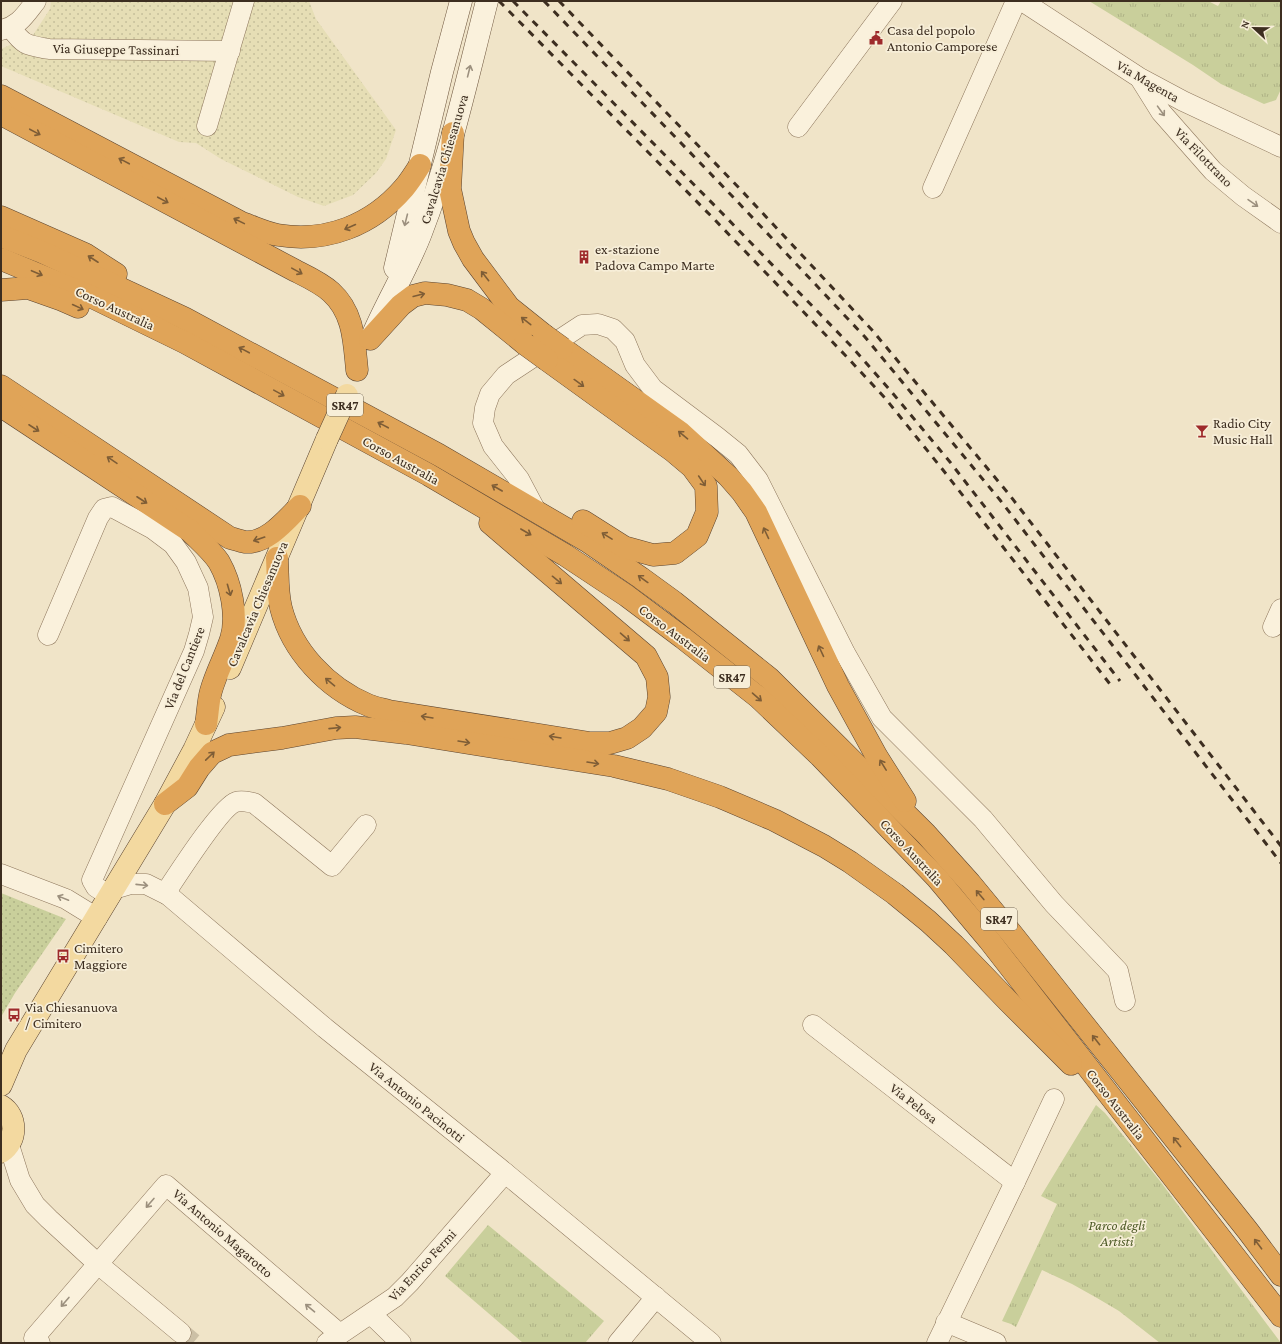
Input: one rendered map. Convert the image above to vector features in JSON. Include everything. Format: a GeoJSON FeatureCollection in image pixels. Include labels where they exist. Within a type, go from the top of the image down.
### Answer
{"type":"FeatureCollection","features":[{"type":"Feature","properties":{"kind":"highway"},"geometry":{"type":"LineString","coordinates":[[1,96],[242,223],[276,235],[298,237],[320,236],[350,228],[383,208],[404,188],[420,165]]}},
{"type":"Feature","properties":{"kind":"highway"},"geometry":{"type":"LineString","coordinates":[[1,114],[296,270],[331,292],[345,309],[352,328],[357,370]]}},
{"type":"Feature","properties":{"kind":"highway"},"geometry":{"type":"LineString","coordinates":[[455,128],[450,189],[459,231],[473,260],[534,339]]}},
{"type":"Feature","properties":{"kind":"highway"},"geometry":{"type":"LineString","coordinates":[[1,217],[86,254],[184,318]]}},
{"type":"Feature","properties":{"kind":"highway","name":"Corso Australia"},"geometry":{"type":"LineString","coordinates":[[1,236],[42,252],[184,318],[438,454],[587,541],[641,578],[769,678],[926,834],[970,883],[1248,1231],[1281,1275]]}},
{"type":"Feature","properties":{"kind":"highway","name":"Corso Australia"},"geometry":{"type":"LineString","coordinates":[[1,258],[101,301],[184,342],[261,382],[429,475],[566,555],[627,596],[758,697],[820,756],[937,878],[989,940],[1281,1316]]}},
{"type":"Feature","properties":{"kind":"highway"},"geometry":{"type":"LineString","coordinates":[[1,290],[28,288],[62,300],[181,355],[261,382]]}},
{"type":"Feature","properties":{"kind":"highway"},"geometry":{"type":"LineString","coordinates":[[370,339],[401,305],[413,296],[425,293],[447,295],[467,300],[534,339],[555,354],[681,433],[728,476],[742,492],[756,512],[838,686],[877,757],[926,834]]}},
{"type":"Feature","properties":{"kind":"highway"},"geometry":{"type":"LineString","coordinates":[[536,511],[582,520],[624,547],[653,555],[675,553],[697,536],[707,512],[706,486],[692,467],[555,354]]}},
{"type":"Feature","properties":{"kind":"highway"},"geometry":{"type":"LineString","coordinates":[[1,386],[230,538],[247,542],[262,539],[282,524],[300,506]]}},
{"type":"Feature","properties":{"kind":"highway"},"geometry":{"type":"LineString","coordinates":[[1,406],[190,531],[219,562],[230,590],[234,622],[231,638],[211,691],[206,724]]}},
{"type":"Feature","properties":{"kind":"highway"},"geometry":{"type":"LineString","coordinates":[[277,558],[281,606],[284,617],[297,646],[310,664],[330,683],[369,706],[389,711],[590,743],[610,743],[627,738],[642,728],[656,712],[659,697],[657,677],[646,656],[510,540],[429,475]]}},
{"type":"Feature","properties":{"kind":"highway"},"geometry":{"type":"LineString","coordinates":[[165,804],[187,787],[199,768],[212,753],[229,744],[282,738],[336,728],[355,727],[406,733],[614,766],[668,779],[720,796],[774,820],[824,846],[850,862],[895,894],[928,921],[954,946],[1136,1129]]}},
{"type":"Feature","properties":{"kind":"main road","name":"Cavalcavia Chiesanuova"},"geometry":{"type":"LineString","coordinates":[[383,312],[462,1]]}},
{"type":"Feature","properties":{"kind":"main road","name":"Cavalcavia Chiesanuova"},"geometry":{"type":"LineString","coordinates":[[1,1085],[16,1050],[165,804],[206,724],[370,339],[404,273],[421,234],[436,192],[455,128],[487,1]]}},
{"type":"Feature","properties":{"kind":"main road"},"geometry":{"type":"LineString","coordinates":[[1,1106],[9,1114],[12,1121],[13,1133],[5,1149]]}},
{"type":"Feature","properties":{"kind":"street","name":"Via Giuseppe Tassinari"},"geometry":{"type":"LineString","coordinates":[[36,1],[24,16],[6,29],[20,40],[30,45],[49,49],[230,51]]}},
{"type":"Feature","properties":{"kind":"street"},"geometry":{"type":"LineString","coordinates":[[207,126],[244,1]]}},
{"type":"Feature","properties":{"kind":"street"},"geometry":{"type":"LineString","coordinates":[[798,127],[892,1]]}},
{"type":"Feature","properties":{"kind":"street"},"geometry":{"type":"LineString","coordinates":[[933,188],[1016,1]]}},
{"type":"Feature","properties":{"kind":"street","name":"Via Magenta"},"geometry":{"type":"LineString","coordinates":[[1022,1],[1140,78],[1183,102],[1281,147]]}},
{"type":"Feature","properties":{"kind":"street","name":"Via Filottrano"},"geometry":{"type":"LineString","coordinates":[[1140,78],[1161,112],[1214,171],[1243,196],[1281,223]]}},
{"type":"Feature","properties":{"kind":"street"},"geometry":{"type":"LineString","coordinates":[[536,511],[519,479],[493,446],[484,423],[485,408],[490,394],[506,375],[582,325],[598,324],[613,329],[625,341],[635,366],[653,390],[738,454],[758,480],[845,653],[882,718],[983,819],[1054,904],[1118,971],[1125,1001]]}},
{"type":"Feature","properties":{"kind":"street","name":"Via del Cantiere"},"geometry":{"type":"LineString","coordinates":[[48,635],[98,518],[104,509],[112,507],[126,514],[153,529],[172,544],[186,562],[198,588],[203,617],[200,634],[194,651],[92,880],[96,887],[112,892]]}},
{"type":"Feature","properties":{"kind":"street"},"geometry":{"type":"LineString","coordinates":[[168,895],[170,886],[205,835],[229,806],[236,802],[245,801],[254,803],[332,866],[366,824]]}},
{"type":"Feature","properties":{"kind":"street"},"geometry":{"type":"LineString","coordinates":[[1,874],[70,901],[97,918]]}},
{"type":"Feature","properties":{"kind":"street","name":"Via Antonio Pacinotti"},"geometry":{"type":"LineString","coordinates":[[112,892],[131,884],[146,884],[168,895],[325,1028],[505,1173],[711,1343]]}},
{"type":"Feature","properties":{"kind":"street","name":"Via Pelosa"},"geometry":{"type":"LineString","coordinates":[[813,1025],[1015,1182]]}},
{"type":"Feature","properties":{"kind":"street"},"geometry":{"type":"LineString","coordinates":[[937,1343],[1054,1099]]}},
{"type":"Feature","properties":{"kind":"street"},"geometry":{"type":"LineString","coordinates":[[5,1149],[20,1180],[35,1205],[48,1219],[98,1264],[181,1333]]}},
{"type":"Feature","properties":{"kind":"street"},"geometry":{"type":"LineString","coordinates":[[1,1165],[20,1180]]}},
{"type":"Feature","properties":{"kind":"street","name":"Via Enrico Fermi"},"geometry":{"type":"LineString","coordinates":[[332,1339],[395,1297],[410,1282],[505,1173]]}},
{"type":"Feature","properties":{"kind":"street","name":"Via Antonio Magarotto"},"geometry":{"type":"LineString","coordinates":[[40,1343],[34,1338],[166,1185],[333,1328],[332,1339]]}},
{"type":"Feature","properties":{"kind":"street"},"geometry":{"type":"LineString","coordinates":[[618,1343],[656,1297]]}},
{"type":"Feature","properties":{"kind":"street"},"geometry":{"type":"LineString","coordinates":[[371,1314],[401,1343]]}},
{"type":"Feature","properties":{"kind":"street"},"geometry":{"type":"LineString","coordinates":[[946,1322],[996,1343]]}},
{"type":"Feature","properties":{"kind":"shaded area"},"geometry":{"type":"Polygon","coordinates":[[[51,1],[309,1],[316,19],[396,130],[386,159],[376,173],[353,195],[324,206],[298,197],[221,159],[196,143],[179,142],[1,66],[1,49],[33,35],[50,9],[51,1]]]}},
{"type":"Feature","properties":{"kind":"green space"},"geometry":{"type":"Polygon","coordinates":[[[1089,1],[1208,1],[1218,6],[1221,1],[1281,1],[1281,89],[1276,100],[1264,104],[1221,84],[1089,1]]]}},
{"type":"Feature","properties":{"kind":"green space"},"geometry":{"type":"Polygon","coordinates":[[[1,893],[66,919],[15,993],[1,1017],[1,893]]]}},
{"type":"Feature","properties":{"kind":"green space","name":"Parco degli Artisti"},"geometry":{"type":"Polygon","coordinates":[[[1096,1105],[1105,1113],[1160,1181],[1281,1343],[1160,1343],[1119,1311],[1072,1284],[1042,1270],[1016,1327],[1002,1321],[1057,1204],[1041,1196],[1096,1105]]]}},
{"type":"Feature","properties":{"kind":"green space"},"geometry":{"type":"Polygon","coordinates":[[[488,1225],[604,1321],[585,1343],[523,1343],[445,1276],[488,1225]]]}},
{"type":"Feature","properties":{"kind":"tunnel"},"geometry":{"type":"LineString","coordinates":[[181,1333],[193,1343]]}},
{"type":"Feature","properties":{"kind":"railway"},"geometry":{"type":"LineString","coordinates":[[499,1],[714,219],[885,398],[1113,688]]}},
{"type":"Feature","properties":{"kind":"railway"},"geometry":{"type":"LineString","coordinates":[[513,1],[853,348],[950,462],[1120,681]]}},
{"type":"Feature","properties":{"kind":"railway"},"geometry":{"type":"LineString","coordinates":[[544,1],[734,198],[865,337],[1000,500],[1281,863]]}},
{"type":"Feature","properties":{"kind":"railway"},"geometry":{"type":"LineString","coordinates":[[559,1],[741,190],[872,330],[1008,493],[1281,846]]}},
{"type":"Feature","properties":{"kind":"place","name":"Casa del popolo Antonio Camporese"},"geometry":{"type":"Point","coordinates":[876,38]}},
{"type":"Feature","properties":{"kind":"place","name":"ex-stazione Padova Campo Marte"},"geometry":{"type":"Point","coordinates":[584,257]}},
{"type":"Feature","properties":{"kind":"place","name":"Radio City Music Hall"},"geometry":{"type":"Point","coordinates":[1202,431]}},
{"type":"Feature","properties":{"kind":"place","name":"Cimitero Maggiore"},"geometry":{"type":"Point","coordinates":[63,956]}},
{"type":"Feature","properties":{"kind":"place","name":"Via Chiesanuova / Cimitero"},"geometry":{"type":"Point","coordinates":[14,1015]}}]}
